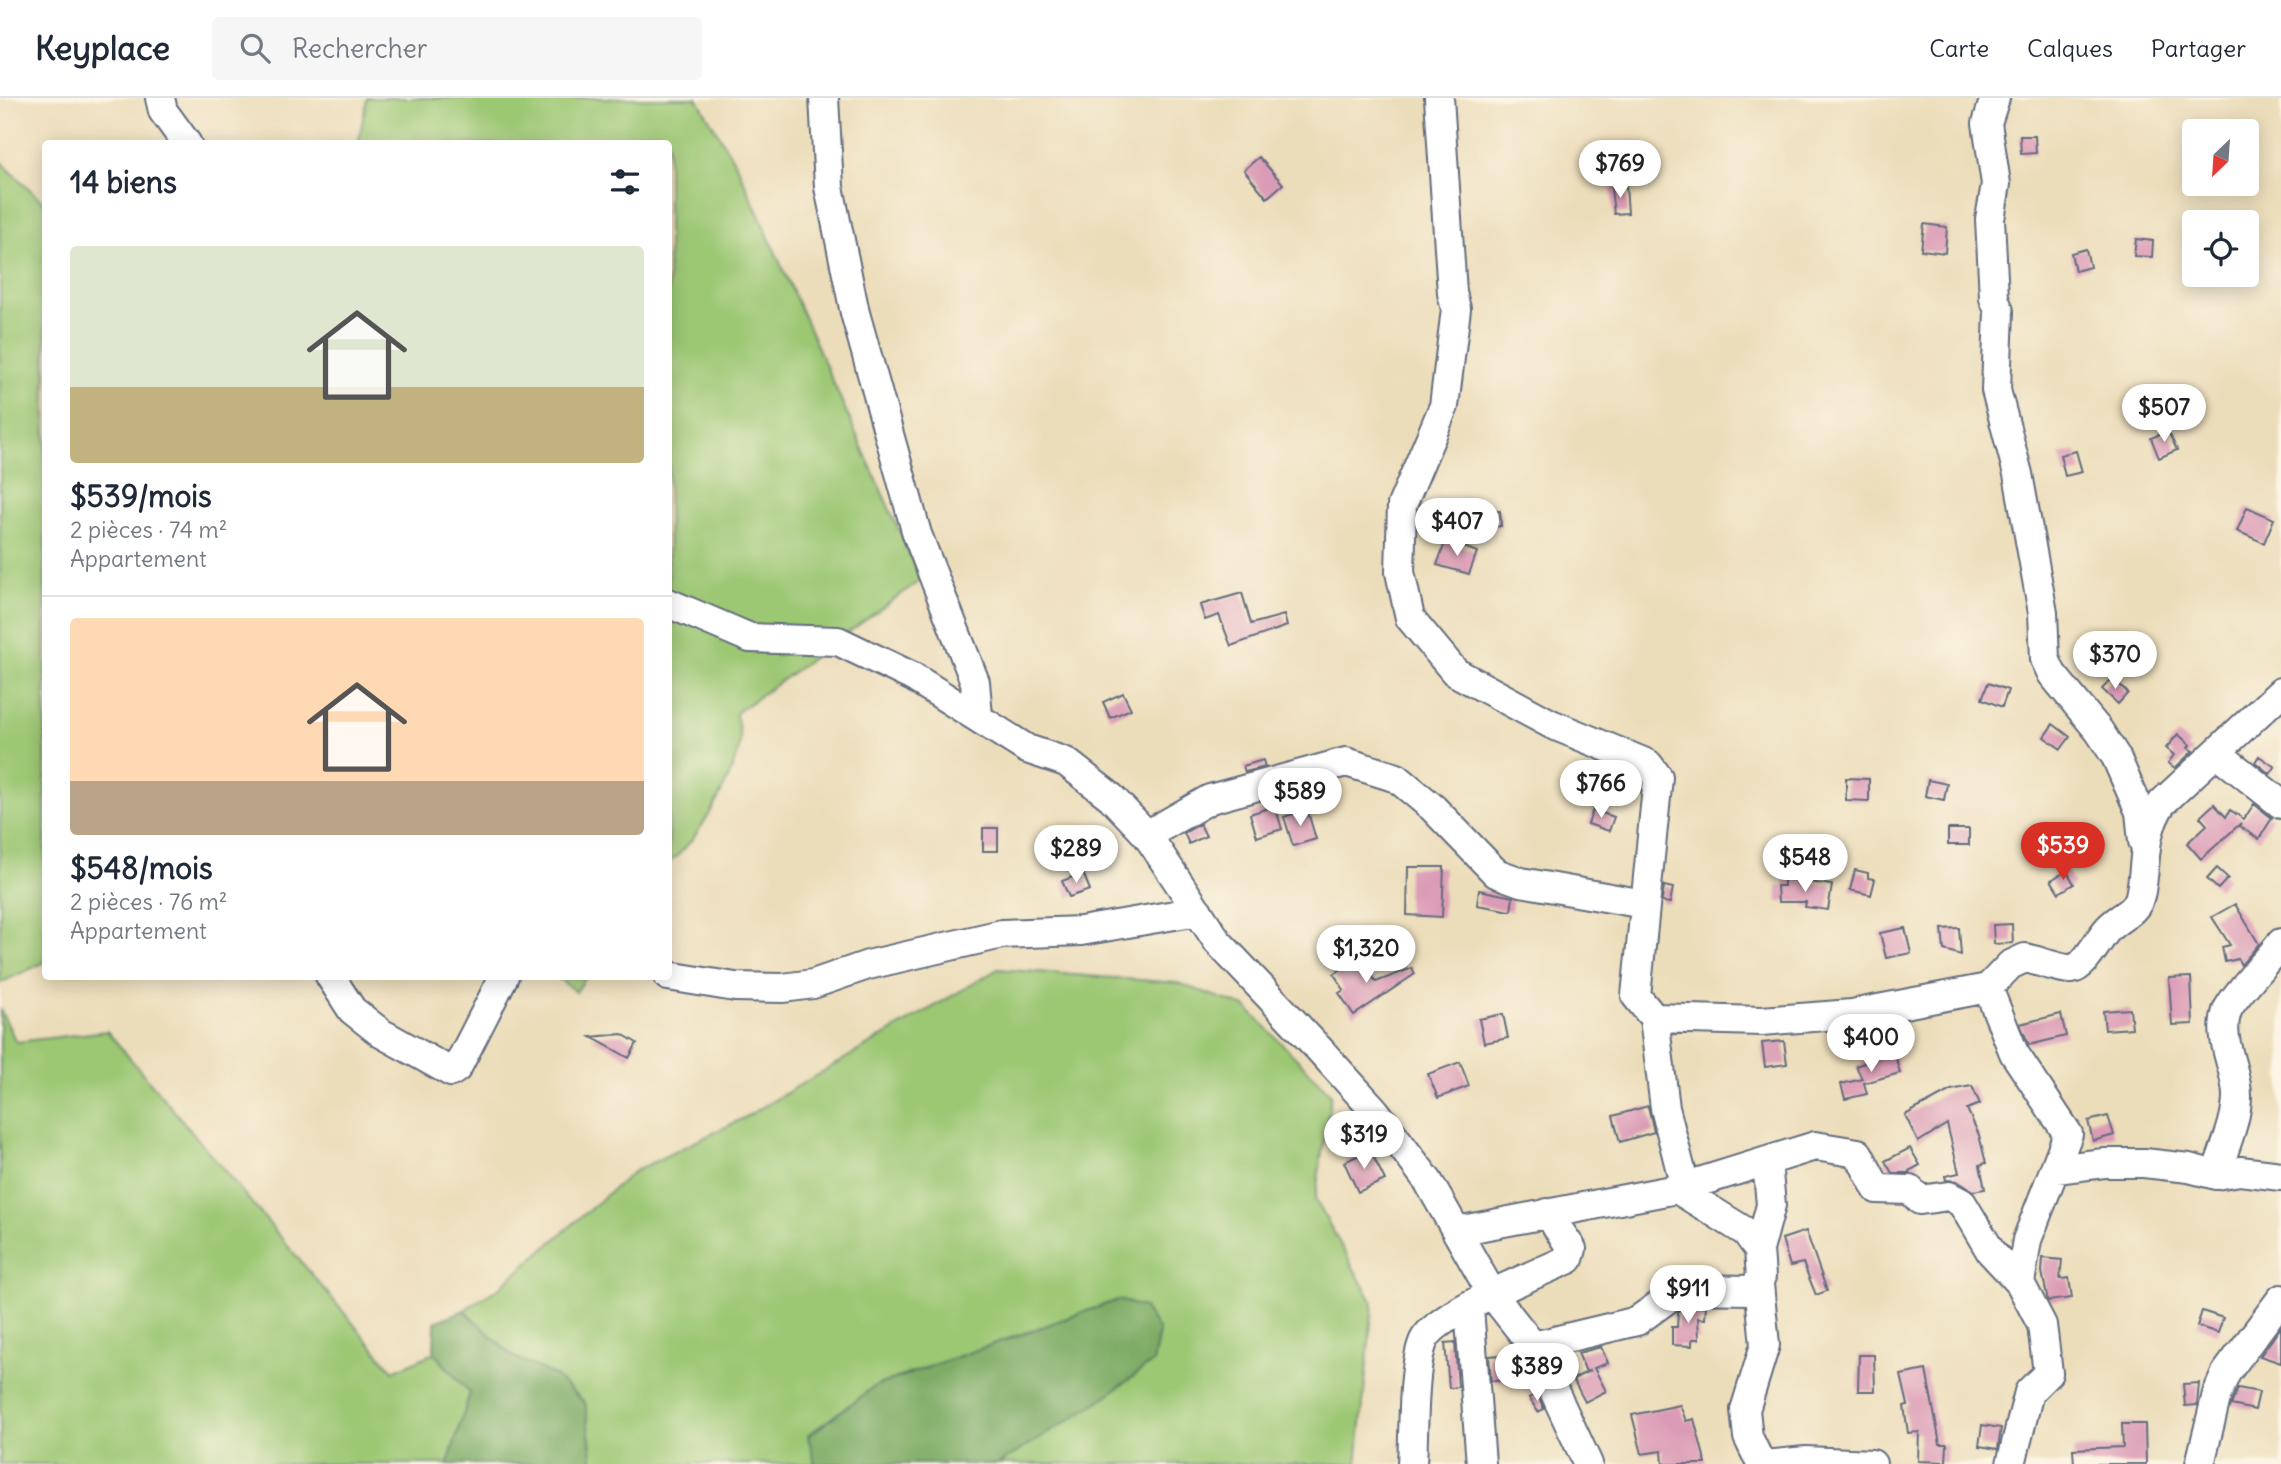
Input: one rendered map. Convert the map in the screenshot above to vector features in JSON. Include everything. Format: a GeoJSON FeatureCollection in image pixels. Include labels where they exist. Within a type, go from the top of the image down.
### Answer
{"type":"FeatureCollection","features":[{"type":"Feature","properties":{"kind":"street"},"geometry":{"type":"LineString","coordinates":[[160,98],[163,111],[184,140]]}},
{"type":"Feature","properties":{"kind":"street"},"geometry":{"type":"LineString","coordinates":[[824,98],[829,187],[855,313],[917,534],[975,682],[978,716]]}},
{"type":"Feature","properties":{"kind":"street"},"geometry":{"type":"LineString","coordinates":[[1440,98],[1442,172],[1452,293],[1456,309],[1444,406],[1402,505],[1400,572],[1410,618],[1455,672],[1551,724],[1647,764],[1656,771],[1658,777],[1636,996],[1654,1018],[1665,1108],[1681,1188],[1746,1232],[1759,1250]]}},
{"type":"Feature","properties":{"kind":"street"},"geometry":{"type":"LineString","coordinates":[[1995,98],[1987,123],[1996,184],[1990,219],[1994,298],[1999,311],[1996,390],[2018,474],[2043,612],[2045,659],[2052,674],[2116,757],[2140,812],[2144,847]]}},
{"type":"Feature","properties":{"kind":"street"},"geometry":{"type":"LineString","coordinates":[[672,605],[750,638],[838,641],[913,677],[1027,749],[1066,762],[1111,797],[1147,835],[1218,942],[1374,1111],[1429,1181],[1457,1231],[1481,1301],[1481,1464]]}},
{"type":"Feature","properties":{"kind":"street"},"geometry":{"type":"LineString","coordinates":[[1654,1018],[1761,1021],[1852,1014],[1989,988],[2010,965],[2025,958],[2071,970],[2081,965],[2112,923],[2136,906],[2140,898],[2144,847],[2150,822],[2162,803],[2281,692]]}},
{"type":"Feature","properties":{"kind":"street"},"geometry":{"type":"LineString","coordinates":[[2217,753],[2281,804]]}},
{"type":"Feature","properties":{"kind":"street"},"geometry":{"type":"LineString","coordinates":[[1147,835],[1210,799],[1312,769],[1346,762],[1397,778],[1433,808],[1496,873],[1521,882],[1644,904]]}},
{"type":"Feature","properties":{"kind":"street"},"geometry":{"type":"LineString","coordinates":[[672,977],[736,987],[783,988],[813,984],[868,965],[1002,934],[1081,931],[1198,911]]}},
{"type":"Feature","properties":{"kind":"street"},"geometry":{"type":"LineString","coordinates":[[2216,1175],[2236,1110],[2237,1094],[2223,1029],[2226,1013],[2231,1002],[2252,981],[2281,943]]}},
{"type":"Feature","properties":{"kind":"street"},"geometry":{"type":"LineString","coordinates":[[333,980],[352,1010],[381,1033],[450,1072],[457,1068],[501,980]]}},
{"type":"Feature","properties":{"kind":"street"},"geometry":{"type":"LineString","coordinates":[[1989,988],[2014,1053],[2067,1134],[2027,1240],[2020,1283]]}},
{"type":"Feature","properties":{"kind":"street"},"geometry":{"type":"LineString","coordinates":[[1457,1231],[1681,1188],[1815,1146],[1842,1148],[1860,1156],[1877,1189],[1910,1189],[1920,1200],[1956,1198],[1962,1203],[1991,1252],[2020,1283],[2042,1325],[2048,1373],[2029,1392],[2011,1464]]}},
{"type":"Feature","properties":{"kind":"street"},"geometry":{"type":"LineString","coordinates":[[1761,1464],[1748,1437],[1745,1410],[1765,1345],[1759,1284],[1759,1250],[1771,1205],[1768,1162]]}},
{"type":"Feature","properties":{"kind":"street"},"geometry":{"type":"LineString","coordinates":[[2056,1169],[2104,1163],[2144,1163],[2189,1168],[2216,1175],[2240,1171],[2281,1176]]}},
{"type":"Feature","properties":{"kind":"street"},"geometry":{"type":"LineString","coordinates":[[1412,1464],[1418,1377],[1424,1341],[1449,1315],[1569,1259],[1572,1249],[1548,1213]]}},
{"type":"Feature","properties":{"kind":"street"},"geometry":{"type":"LineString","coordinates":[[1533,1346],[1637,1321],[1681,1289],[1753,1290],[1759,1284]]}},
{"type":"Feature","properties":{"kind":"street"},"geometry":{"type":"LineString","coordinates":[[2200,1464],[2217,1394],[2226,1373],[2281,1298]]}},
{"type":"Feature","properties":{"kind":"street"},"geometry":{"type":"LineString","coordinates":[[1481,1301],[1533,1346],[1588,1464]]}},
{"type":"Feature","properties":{"kind":"street"},"geometry":{"type":"LineString","coordinates":[[1777,1464],[1806,1461],[1872,1464]]}},
{"type":"Feature","properties":{"kind":"green space"},"geometry":{"type":"Polygon","coordinates":[[[367,98],[697,98],[738,168],[921,580],[736,713],[740,741],[731,771],[702,825],[691,841],[672,860],[672,140],[359,140],[367,98]]]}},
{"type":"Feature","properties":{"kind":"green space"},"geometry":{"type":"Polygon","coordinates":[[[0,161],[42,201],[42,963],[0,983],[0,161]]]}},
{"type":"Feature","properties":{"kind":"green space"},"geometry":{"type":"Polygon","coordinates":[[[998,969],[1178,983],[1246,1007],[1331,1094],[1315,1199],[1373,1303],[1357,1464],[998,1464],[1098,1402],[1153,1362],[1159,1331],[1143,1307],[1118,1300],[875,1386],[808,1435],[815,1464],[593,1464],[585,1402],[555,1376],[512,1356],[464,1310],[500,1287],[633,1172],[742,1119],[998,969]]]}},
{"type":"Feature","properties":{"kind":"green space"},"geometry":{"type":"Polygon","coordinates":[[[561,980],[584,980],[576,992],[561,980]]]}},
{"type":"Feature","properties":{"kind":"green space"},"geometry":{"type":"Polygon","coordinates":[[[0,1009],[16,1042],[107,1031],[393,1371],[434,1353],[470,1393],[448,1464],[0,1464],[0,1009]]]}},
{"type":"Feature","properties":{"kind":"green space"},"geometry":{"type":"Polygon","coordinates":[[[1118,1300],[1143,1307],[1159,1331],[1153,1362],[1098,1402],[998,1464],[815,1464],[808,1436],[875,1386],[1118,1300]]]}},
{"type":"Feature","properties":{"kind":"green space"},"geometry":{"type":"Polygon","coordinates":[[[464,1310],[512,1356],[555,1376],[585,1403],[593,1464],[448,1464],[470,1393],[434,1353],[435,1322],[464,1310]]]}},
{"type":"Feature","properties":{"kind":"building"},"geometry":{"type":"Polygon","coordinates":[[[2020,136],[2035,136],[2036,153],[2021,154],[2020,136]]]}},
{"type":"Feature","properties":{"kind":"building"},"geometry":{"type":"Polygon","coordinates":[[[1259,157],[1283,184],[1267,198],[1244,170],[1259,157]]]}},
{"type":"Feature","properties":{"kind":"building"},"geometry":{"type":"Polygon","coordinates":[[[1626,186],[1628,213],[1614,214],[1611,188],[1626,186]]]}},
{"type":"Feature","properties":{"kind":"building"},"geometry":{"type":"Polygon","coordinates":[[[1924,224],[1947,227],[1945,253],[1921,250],[1924,224]]]}},
{"type":"Feature","properties":{"kind":"building"},"geometry":{"type":"Polygon","coordinates":[[[2136,239],[2153,241],[2152,257],[2134,256],[2136,239]]]}},
{"type":"Feature","properties":{"kind":"building"},"geometry":{"type":"Polygon","coordinates":[[[2086,249],[2090,267],[2075,271],[2071,253],[2086,249]]]}},
{"type":"Feature","properties":{"kind":"building"},"geometry":{"type":"Polygon","coordinates":[[[2168,431],[2177,450],[2159,458],[2151,438],[2168,431]]]}},
{"type":"Feature","properties":{"kind":"building"},"geometry":{"type":"Polygon","coordinates":[[[2076,451],[2082,472],[2065,476],[2060,455],[2076,451]]]}},
{"type":"Feature","properties":{"kind":"building"},"geometry":{"type":"Polygon","coordinates":[[[2247,507],[2274,519],[2264,543],[2237,531],[2247,507]]]}},
{"type":"Feature","properties":{"kind":"building"},"geometry":{"type":"Polygon","coordinates":[[[1466,509],[1474,512],[1500,511],[1501,526],[1458,529],[1466,509]]]}},
{"type":"Feature","properties":{"kind":"building"},"geometry":{"type":"Polygon","coordinates":[[[1446,540],[1477,552],[1469,574],[1437,565],[1446,540]]]}},
{"type":"Feature","properties":{"kind":"building"},"geometry":{"type":"Polygon","coordinates":[[[1242,593],[1251,624],[1284,615],[1287,626],[1231,646],[1219,615],[1205,620],[1200,605],[1242,593]]]}},
{"type":"Feature","properties":{"kind":"building"},"geometry":{"type":"Polygon","coordinates":[[[2113,678],[2128,693],[2118,704],[2102,689],[2113,678]]]}},
{"type":"Feature","properties":{"kind":"building"},"geometry":{"type":"Polygon","coordinates":[[[1988,683],[2008,690],[2002,707],[1982,699],[1988,683]]]}},
{"type":"Feature","properties":{"kind":"building"},"geometry":{"type":"Polygon","coordinates":[[[1123,693],[1131,709],[1110,718],[1103,702],[1123,693]]]}},
{"type":"Feature","properties":{"kind":"building"},"geometry":{"type":"Polygon","coordinates":[[[2053,724],[2070,737],[2061,749],[2044,737],[2053,724]]]}},
{"type":"Feature","properties":{"kind":"building"},"geometry":{"type":"Polygon","coordinates":[[[2178,734],[2193,751],[2175,768],[2168,763],[2174,755],[2166,748],[2178,734]]]}},
{"type":"Feature","properties":{"kind":"building"},"geometry":{"type":"Polygon","coordinates":[[[2259,756],[2275,767],[2270,774],[2255,762],[2259,756]]]}},
{"type":"Feature","properties":{"kind":"building"},"geometry":{"type":"Polygon","coordinates":[[[1263,760],[1265,767],[1245,772],[1243,766],[1263,760]]]}},
{"type":"Feature","properties":{"kind":"building"},"geometry":{"type":"Polygon","coordinates":[[[1846,778],[1869,779],[1869,801],[1846,800],[1846,778]]]}},
{"type":"Feature","properties":{"kind":"building"},"geometry":{"type":"Polygon","coordinates":[[[1928,780],[1947,784],[1944,800],[1925,796],[1928,780]]]}},
{"type":"Feature","properties":{"kind":"building"},"geometry":{"type":"Polygon","coordinates":[[[2214,804],[2226,817],[2230,810],[2244,819],[2254,804],[2272,818],[2259,839],[2239,826],[2241,823],[2201,859],[2187,843],[2207,825],[2200,817],[2214,804]]]}},
{"type":"Feature","properties":{"kind":"building"},"geometry":{"type":"Polygon","coordinates":[[[1275,806],[1282,829],[1257,837],[1250,814],[1275,806]]]}},
{"type":"Feature","properties":{"kind":"building"},"geometry":{"type":"Polygon","coordinates":[[[1307,809],[1316,839],[1293,846],[1284,817],[1307,809]]]}},
{"type":"Feature","properties":{"kind":"building"},"geometry":{"type":"Polygon","coordinates":[[[1593,810],[1614,817],[1609,831],[1588,824],[1593,810]]]}},
{"type":"Feature","properties":{"kind":"building"},"geometry":{"type":"Polygon","coordinates":[[[1200,824],[1206,836],[1189,844],[1184,833],[1200,824]]]}},
{"type":"Feature","properties":{"kind":"building"},"geometry":{"type":"Polygon","coordinates":[[[983,828],[998,828],[998,851],[983,851],[983,828]]]}},
{"type":"Feature","properties":{"kind":"building"},"geometry":{"type":"Polygon","coordinates":[[[1948,829],[1969,829],[1969,845],[1948,845],[1948,829]]]}},
{"type":"Feature","properties":{"kind":"building"},"geometry":{"type":"Polygon","coordinates":[[[1408,867],[1444,867],[1442,917],[1407,915],[1408,867]]]}},
{"type":"Feature","properties":{"kind":"building"},"geometry":{"type":"Polygon","coordinates":[[[2217,868],[2228,878],[2218,889],[2207,879],[2217,868]]]}},
{"type":"Feature","properties":{"kind":"building"},"geometry":{"type":"Polygon","coordinates":[[[1855,870],[1868,873],[1868,878],[1875,879],[1871,895],[1850,890],[1855,870]]]}},
{"type":"Feature","properties":{"kind":"building"},"geometry":{"type":"Polygon","coordinates":[[[2067,871],[2074,884],[2059,893],[2051,880],[2067,871]]]}},
{"type":"Feature","properties":{"kind":"building"},"geometry":{"type":"Polygon","coordinates":[[[1083,873],[1090,890],[1069,897],[1062,881],[1083,873]]]}},
{"type":"Feature","properties":{"kind":"building"},"geometry":{"type":"Polygon","coordinates":[[[1784,879],[1832,885],[1828,910],[1805,907],[1806,902],[1778,902],[1777,886],[1784,886],[1784,879]]]}},
{"type":"Feature","properties":{"kind":"building"},"geometry":{"type":"Polygon","coordinates":[[[1664,886],[1673,888],[1670,903],[1662,902],[1664,886]]]}},
{"type":"Feature","properties":{"kind":"building"},"geometry":{"type":"Polygon","coordinates":[[[1479,890],[1513,897],[1511,911],[1477,905],[1479,890]]]}},
{"type":"Feature","properties":{"kind":"building"},"geometry":{"type":"Polygon","coordinates":[[[2235,904],[2259,944],[2241,965],[2238,959],[2225,962],[2222,947],[2230,945],[2212,917],[2235,904]]]}},
{"type":"Feature","properties":{"kind":"building"},"geometry":{"type":"Polygon","coordinates":[[[2012,924],[2013,943],[1994,944],[1993,925],[2012,924]]]}},
{"type":"Feature","properties":{"kind":"building"},"geometry":{"type":"Polygon","coordinates":[[[1905,928],[1911,953],[1886,958],[1880,933],[1905,928]]]}},
{"type":"Feature","properties":{"kind":"building"},"geometry":{"type":"Polygon","coordinates":[[[1959,928],[1961,955],[1944,950],[1942,929],[1959,928]]]}},
{"type":"Feature","properties":{"kind":"building"},"geometry":{"type":"Polygon","coordinates":[[[1359,957],[1376,982],[1412,968],[1415,974],[1354,1015],[1339,993],[1344,990],[1334,974],[1359,957]]]}},
{"type":"Feature","properties":{"kind":"building"},"geometry":{"type":"Polygon","coordinates":[[[2191,977],[2193,1024],[2172,1025],[2169,978],[2191,977]]]}},
{"type":"Feature","properties":{"kind":"building"},"geometry":{"type":"Polygon","coordinates":[[[2130,1009],[2132,1028],[2105,1030],[2103,1011],[2130,1009]]]}},
{"type":"Feature","properties":{"kind":"building"},"geometry":{"type":"Polygon","coordinates":[[[1503,1014],[1508,1038],[1484,1043],[1479,1019],[1503,1014]]]}},
{"type":"Feature","properties":{"kind":"building"},"geometry":{"type":"Polygon","coordinates":[[[2061,1014],[2066,1036],[2029,1045],[2020,1024],[2061,1014]]]}},
{"type":"Feature","properties":{"kind":"building"},"geometry":{"type":"Polygon","coordinates":[[[1890,1024],[1893,1031],[1841,1038],[1840,1032],[1890,1024]]]}},
{"type":"Feature","properties":{"kind":"building"},"geometry":{"type":"Polygon","coordinates":[[[622,1034],[637,1043],[629,1058],[591,1037],[622,1034]]]}},
{"type":"Feature","properties":{"kind":"building"},"geometry":{"type":"Polygon","coordinates":[[[1784,1041],[1787,1064],[1765,1067],[1762,1043],[1784,1041]]]}},
{"type":"Feature","properties":{"kind":"building"},"geometry":{"type":"Polygon","coordinates":[[[1894,1051],[1900,1073],[1864,1083],[1867,1094],[1845,1099],[1841,1084],[1862,1079],[1856,1066],[1894,1051]]]}},
{"type":"Feature","properties":{"kind":"building"},"geometry":{"type":"Polygon","coordinates":[[[1460,1062],[1469,1086],[1438,1098],[1428,1074],[1460,1062]]]}},
{"type":"Feature","properties":{"kind":"building"},"geometry":{"type":"Polygon","coordinates":[[[1972,1086],[1980,1104],[1967,1109],[1979,1135],[1986,1163],[1980,1165],[1985,1189],[1973,1191],[1957,1181],[1946,1180],[1945,1176],[1959,1173],[1947,1124],[1918,1142],[1905,1115],[1951,1090],[1972,1086]]]}},
{"type":"Feature","properties":{"kind":"building"},"geometry":{"type":"Polygon","coordinates":[[[1648,1106],[1654,1132],[1620,1142],[1613,1116],[1648,1106]]]}},
{"type":"Feature","properties":{"kind":"building"},"geometry":{"type":"Polygon","coordinates":[[[2108,1116],[2114,1135],[2093,1141],[2088,1121],[2108,1116]]]}},
{"type":"Feature","properties":{"kind":"building"},"geometry":{"type":"Polygon","coordinates":[[[1910,1148],[1920,1165],[1909,1171],[1910,1173],[1892,1173],[1885,1161],[1910,1148]]]}},
{"type":"Feature","properties":{"kind":"building"},"geometry":{"type":"Polygon","coordinates":[[[1370,1150],[1385,1180],[1358,1192],[1344,1162],[1370,1150]]]}},
{"type":"Feature","properties":{"kind":"building"},"geometry":{"type":"Polygon","coordinates":[[[1806,1231],[1827,1291],[1816,1295],[1803,1263],[1790,1266],[1782,1239],[1806,1231]]]}},
{"type":"Feature","properties":{"kind":"building"},"geometry":{"type":"Polygon","coordinates":[[[2043,1258],[2062,1260],[2060,1279],[2069,1278],[2072,1298],[2048,1301],[2042,1272],[2043,1258]]]}},
{"type":"Feature","properties":{"kind":"building"},"geometry":{"type":"Polygon","coordinates":[[[1686,1306],[1706,1306],[1705,1319],[1698,1318],[1699,1339],[1692,1339],[1692,1346],[1672,1345],[1672,1327],[1677,1327],[1678,1312],[1686,1306]]]}},
{"type":"Feature","properties":{"kind":"building"},"geometry":{"type":"Polygon","coordinates":[[[2202,1311],[2223,1318],[2218,1333],[2197,1326],[2202,1311]]]}},
{"type":"Feature","properties":{"kind":"building"},"geometry":{"type":"Polygon","coordinates":[[[2281,1327],[2281,1363],[2260,1356],[2281,1327]]]}},
{"type":"Feature","properties":{"kind":"building"},"geometry":{"type":"Polygon","coordinates":[[[1455,1342],[1458,1387],[1449,1388],[1445,1343],[1455,1342]]]}},
{"type":"Feature","properties":{"kind":"building"},"geometry":{"type":"Polygon","coordinates":[[[1601,1347],[1608,1363],[1594,1368],[1606,1391],[1585,1402],[1573,1379],[1591,1370],[1586,1372],[1578,1353],[1601,1347]]]}},
{"type":"Feature","properties":{"kind":"building"},"geometry":{"type":"Polygon","coordinates":[[[1514,1354],[1515,1380],[1491,1381],[1489,1356],[1514,1354]]]}},
{"type":"Feature","properties":{"kind":"building"},"geometry":{"type":"Polygon","coordinates":[[[1859,1355],[1874,1355],[1875,1391],[1858,1391],[1859,1355]]]}},
{"type":"Feature","properties":{"kind":"building"},"geometry":{"type":"Polygon","coordinates":[[[1926,1370],[1940,1444],[1947,1444],[1946,1462],[1918,1461],[1919,1432],[1908,1433],[1904,1406],[1908,1405],[1901,1375],[1926,1370]]]}},
{"type":"Feature","properties":{"kind":"building"},"geometry":{"type":"Polygon","coordinates":[[[2199,1383],[2197,1405],[2185,1406],[2183,1384],[2199,1383]]]}},
{"type":"Feature","properties":{"kind":"building"},"geometry":{"type":"Polygon","coordinates":[[[2238,1388],[2259,1392],[2255,1410],[2231,1405],[2238,1388]]]}},
{"type":"Feature","properties":{"kind":"building"},"geometry":{"type":"Polygon","coordinates":[[[1537,1394],[1544,1409],[1538,1412],[1529,1398],[1537,1394]]]}},
{"type":"Feature","properties":{"kind":"building"},"geometry":{"type":"Polygon","coordinates":[[[1680,1405],[1686,1421],[1694,1419],[1706,1464],[1663,1464],[1662,1451],[1642,1454],[1632,1415],[1680,1405]]]}},
{"type":"Feature","properties":{"kind":"building"},"geometry":{"type":"Polygon","coordinates":[[[2122,1424],[2145,1424],[2146,1464],[2074,1464],[2073,1449],[2123,1447],[2122,1424]]]}},
{"type":"Feature","properties":{"kind":"building"},"geometry":{"type":"Polygon","coordinates":[[[1982,1425],[2001,1428],[1998,1449],[1979,1446],[1982,1425]]]}}]}
